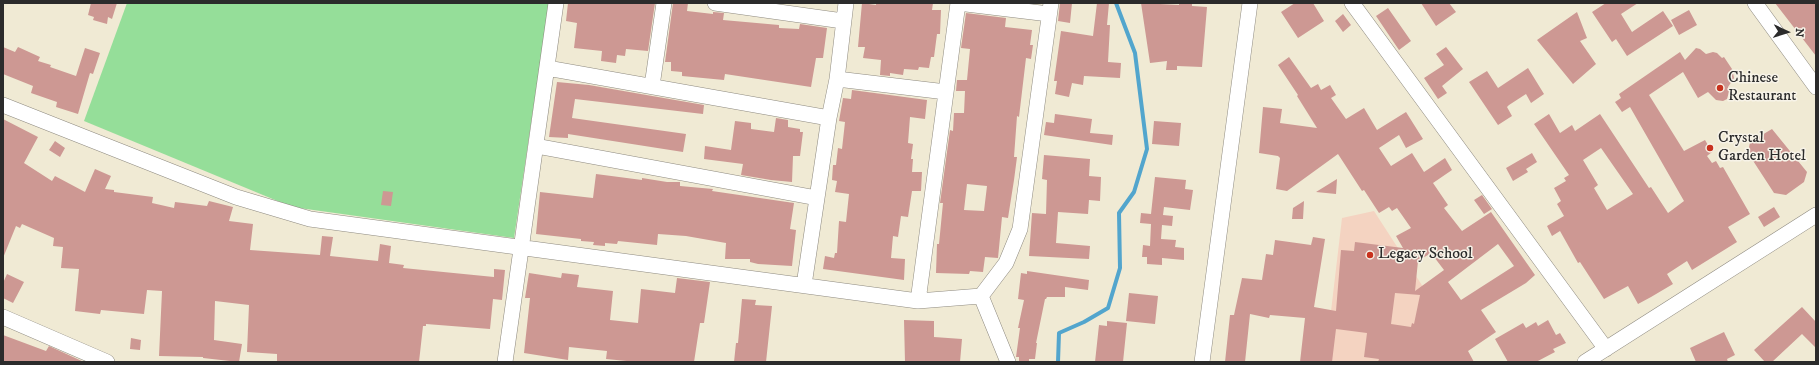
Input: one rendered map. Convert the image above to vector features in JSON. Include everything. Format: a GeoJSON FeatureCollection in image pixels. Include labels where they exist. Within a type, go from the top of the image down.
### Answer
{"type":"FeatureCollection","features":[{"type":"Feature","properties":{"kind":"street"},"geometry":{"type":"LineString","coordinates":[[505,362],[556,3]]}},
{"type":"Feature","properties":{"kind":"street"},"geometry":{"type":"LineString","coordinates":[[652,86],[664,3]]}},
{"type":"Feature","properties":{"kind":"street"},"geometry":{"type":"LineString","coordinates":[[715,3],[843,21]]}},
{"type":"Feature","properties":{"kind":"street"},"geometry":{"type":"LineString","coordinates":[[804,285],[829,118],[837,79],[846,3]]}},
{"type":"Feature","properties":{"kind":"street"},"geometry":{"type":"LineString","coordinates":[[3,105],[236,197],[310,219],[521,249],[918,301],[981,296],[1006,264],[1020,229],[1050,8],[958,3],[918,301]]}},
{"type":"Feature","properties":{"kind":"street"},"geometry":{"type":"LineString","coordinates":[[1202,362],[1250,3]]}},
{"type":"Feature","properties":{"kind":"street"},"geometry":{"type":"LineString","coordinates":[[1352,3],[1606,349]]}},
{"type":"Feature","properties":{"kind":"street"},"geometry":{"type":"LineString","coordinates":[[1755,3],[1816,87]]}},
{"type":"Feature","properties":{"kind":"street"},"geometry":{"type":"LineString","coordinates":[[547,68],[829,118]]}},
{"type":"Feature","properties":{"kind":"street"},"geometry":{"type":"LineString","coordinates":[[837,79],[946,92]]}},
{"type":"Feature","properties":{"kind":"street"},"geometry":{"type":"LineString","coordinates":[[536,146],[817,198]]}},
{"type":"Feature","properties":{"kind":"street"},"geometry":{"type":"LineString","coordinates":[[1585,362],[1816,215]]}},
{"type":"Feature","properties":{"kind":"street"},"geometry":{"type":"LineString","coordinates":[[981,296],[1008,362]]}},
{"type":"Feature","properties":{"kind":"street"},"geometry":{"type":"LineString","coordinates":[[3,317],[107,362]]}},
{"type":"Feature","properties":{"kind":"shaded area","name":"Legacy School"},"geometry":{"type":"Polygon","coordinates":[[[1374,211],[1427,293],[1415,362],[1325,362],[1342,218],[1374,211]]]}},
{"type":"Feature","properties":{"kind":"green space"},"geometry":{"type":"Polygon","coordinates":[[[127,3],[549,3],[514,238],[292,207],[84,121],[127,3]]]}},
{"type":"Feature","properties":{"kind":"building"},"geometry":{"type":"Polygon","coordinates":[[[91,3],[117,3],[112,19],[108,17],[107,24],[93,20],[94,17],[88,15],[91,3]]]}},
{"type":"Feature","properties":{"kind":"building"},"geometry":{"type":"Polygon","coordinates":[[[568,3],[655,3],[648,51],[626,49],[625,56],[617,55],[616,63],[601,61],[602,51],[574,48],[577,23],[566,21],[568,3]]]}},
{"type":"Feature","properties":{"kind":"building"},"geometry":{"type":"Polygon","coordinates":[[[673,3],[688,3],[687,11],[713,14],[713,12],[724,13],[723,20],[779,25],[779,28],[799,29],[800,24],[827,28],[823,58],[816,58],[811,87],[725,74],[724,80],[682,76],[682,72],[671,71],[671,62],[665,62],[673,3]]]}},
{"type":"Feature","properties":{"kind":"building"},"geometry":{"type":"Polygon","coordinates":[[[862,3],[876,5],[876,3],[933,3],[932,10],[941,10],[940,34],[937,34],[934,57],[931,57],[929,68],[919,67],[918,70],[904,69],[903,75],[890,73],[890,76],[880,75],[881,60],[863,58],[865,47],[858,47],[862,3]]]}},
{"type":"Feature","properties":{"kind":"building"},"geometry":{"type":"Polygon","coordinates":[[[1060,3],[1072,3],[1070,23],[1058,21],[1060,3]]]}},
{"type":"Feature","properties":{"kind":"building"},"geometry":{"type":"Polygon","coordinates":[[[1097,3],[1109,3],[1107,25],[1110,25],[1108,62],[1121,63],[1120,78],[1084,76],[1083,85],[1072,83],[1069,97],[1055,94],[1057,81],[1054,81],[1061,31],[1093,36],[1097,3]]]}},
{"type":"Feature","properties":{"kind":"building"},"geometry":{"type":"Polygon","coordinates":[[[1141,3],[1179,5],[1179,3],[1192,3],[1192,6],[1207,7],[1202,67],[1177,66],[1177,70],[1166,70],[1167,61],[1150,63],[1141,3]]]}},
{"type":"Feature","properties":{"kind":"building"},"geometry":{"type":"Polygon","coordinates":[[[1295,3],[1313,3],[1324,21],[1298,38],[1281,12],[1295,3]]]}},
{"type":"Feature","properties":{"kind":"building"},"geometry":{"type":"Polygon","coordinates":[[[1421,3],[1449,3],[1456,12],[1436,26],[1421,3]]]}},
{"type":"Feature","properties":{"kind":"building"},"geometry":{"type":"Polygon","coordinates":[[[1606,3],[1638,3],[1621,14],[1632,32],[1663,11],[1673,26],[1627,56],[1616,39],[1612,42],[1592,12],[1606,3]]]}},
{"type":"Feature","properties":{"kind":"building"},"geometry":{"type":"Polygon","coordinates":[[[1775,3],[1816,3],[1816,56],[1775,3]]]}},
{"type":"Feature","properties":{"kind":"building"},"geometry":{"type":"Polygon","coordinates":[[[1388,8],[1411,41],[1399,50],[1376,16],[1388,8]]]}},
{"type":"Feature","properties":{"kind":"building"},"geometry":{"type":"Polygon","coordinates":[[[1689,10],[1697,25],[1679,35],[1671,20],[1689,10]]]}},
{"type":"Feature","properties":{"kind":"building"},"geometry":{"type":"Polygon","coordinates":[[[1577,12],[1587,38],[1580,41],[1596,64],[1573,84],[1537,40],[1577,12]]]}},
{"type":"Feature","properties":{"kind":"building"},"geometry":{"type":"Polygon","coordinates":[[[966,13],[1006,18],[1005,27],[1032,30],[1030,45],[1033,45],[1031,59],[1026,58],[1019,117],[1017,116],[1014,157],[1017,157],[1014,180],[1008,218],[1002,217],[998,258],[985,257],[983,272],[970,271],[969,274],[936,273],[937,244],[939,244],[943,203],[940,203],[950,130],[953,131],[954,113],[964,113],[965,91],[956,91],[957,80],[967,80],[970,49],[961,48],[966,13]],[[967,184],[964,210],[984,211],[987,186],[967,184]]]}},
{"type":"Feature","properties":{"kind":"building"},"geometry":{"type":"Polygon","coordinates":[[[1343,14],[1351,25],[1343,32],[1335,21],[1343,14]]]}},
{"type":"Feature","properties":{"kind":"building"},"geometry":{"type":"Polygon","coordinates":[[[3,47],[15,52],[18,47],[40,57],[38,61],[51,65],[50,67],[76,76],[85,48],[100,53],[93,74],[90,73],[78,114],[56,107],[57,102],[31,93],[33,86],[3,74],[3,47]]]}},
{"type":"Feature","properties":{"kind":"building"},"geometry":{"type":"Polygon","coordinates":[[[1446,47],[1463,69],[1442,86],[1447,93],[1438,99],[1424,78],[1444,65],[1436,54],[1446,47]]]}},
{"type":"Feature","properties":{"kind":"building"},"geometry":{"type":"Polygon","coordinates":[[[1696,48],[1700,49],[1706,54],[1713,52],[1717,53],[1722,58],[1724,57],[1732,69],[1734,78],[1728,87],[1729,92],[1727,99],[1723,101],[1716,100],[1708,92],[1698,98],[1683,72],[1649,95],[1684,151],[1705,140],[1712,152],[1707,156],[1712,163],[1716,161],[1720,168],[1723,167],[1750,214],[1728,227],[1737,242],[1692,270],[1687,261],[1667,274],[1673,284],[1651,297],[1638,304],[1628,286],[1604,299],[1580,262],[1578,263],[1560,231],[1552,236],[1547,226],[1564,216],[1557,204],[1561,201],[1554,188],[1566,181],[1564,178],[1569,175],[1534,124],[1549,114],[1560,133],[1572,125],[1575,131],[1600,114],[1649,188],[1651,187],[1668,213],[1684,201],[1630,107],[1622,112],[1615,102],[1621,98],[1619,94],[1680,52],[1685,60],[1696,48]],[[1601,148],[1583,160],[1598,185],[1594,188],[1607,210],[1633,194],[1601,148]]]}},
{"type":"Feature","properties":{"kind":"building"},"geometry":{"type":"Polygon","coordinates":[[[1289,57],[1311,88],[1318,84],[1321,90],[1330,85],[1336,95],[1331,98],[1346,119],[1364,108],[1377,130],[1406,112],[1423,139],[1406,148],[1399,135],[1379,148],[1391,166],[1412,153],[1424,172],[1445,158],[1452,170],[1433,183],[1448,205],[1444,208],[1462,231],[1491,212],[1535,275],[1526,283],[1481,310],[1496,332],[1468,351],[1474,362],[1378,362],[1379,359],[1364,357],[1367,333],[1336,329],[1332,362],[1300,362],[1305,318],[1270,315],[1269,318],[1250,314],[1245,362],[1225,362],[1230,315],[1234,315],[1242,278],[1262,280],[1266,254],[1273,255],[1275,240],[1311,245],[1313,237],[1325,239],[1314,307],[1336,311],[1341,250],[1354,251],[1355,242],[1403,248],[1396,236],[1411,228],[1397,208],[1392,211],[1389,207],[1379,213],[1364,190],[1362,191],[1338,154],[1287,191],[1276,189],[1280,158],[1278,156],[1259,153],[1263,107],[1282,109],[1280,123],[1317,128],[1297,96],[1298,95],[1278,65],[1289,57]],[[1498,244],[1448,282],[1461,300],[1514,266],[1498,244]],[[1431,253],[1418,261],[1415,291],[1444,270],[1431,253]],[[1395,293],[1391,324],[1411,327],[1412,323],[1414,324],[1420,295],[1395,293]]]}},
{"type":"Feature","properties":{"kind":"building"},"geometry":{"type":"Polygon","coordinates":[[[1528,68],[1544,94],[1531,103],[1526,94],[1509,105],[1507,107],[1512,116],[1498,125],[1469,82],[1487,71],[1498,88],[1528,68]]]}},
{"type":"Feature","properties":{"kind":"building"},"geometry":{"type":"Polygon","coordinates":[[[557,82],[589,85],[704,105],[703,114],[575,99],[572,118],[686,134],[683,152],[568,134],[568,138],[549,137],[557,82]]]}},
{"type":"Feature","properties":{"kind":"building"},"geometry":{"type":"Polygon","coordinates":[[[852,90],[927,100],[925,119],[910,117],[908,143],[913,144],[911,159],[913,159],[912,172],[922,172],[921,191],[912,191],[908,217],[901,216],[898,237],[893,236],[891,258],[905,259],[904,280],[823,269],[825,256],[834,258],[835,253],[837,253],[839,221],[846,222],[849,194],[835,192],[837,181],[832,180],[833,165],[836,165],[838,148],[842,149],[845,122],[839,121],[843,98],[851,99],[852,90]]]}},
{"type":"Feature","properties":{"kind":"building"},"geometry":{"type":"Polygon","coordinates":[[[1055,114],[1092,119],[1090,133],[1113,135],[1112,145],[1044,135],[1046,122],[1054,123],[1055,114]]]}},
{"type":"Feature","properties":{"kind":"building"},"geometry":{"type":"Polygon","coordinates":[[[776,118],[788,120],[788,127],[800,129],[800,132],[803,132],[800,156],[793,156],[792,182],[741,175],[743,164],[704,159],[705,146],[731,150],[735,121],[751,123],[751,129],[774,132],[776,118]]]}},
{"type":"Feature","properties":{"kind":"building"},"geometry":{"type":"Polygon","coordinates":[[[3,119],[38,137],[24,163],[52,181],[55,176],[85,192],[95,169],[111,176],[105,189],[114,190],[114,192],[153,197],[152,203],[174,208],[175,202],[207,206],[209,201],[233,207],[229,221],[253,224],[250,250],[320,255],[322,236],[333,237],[330,256],[378,261],[380,244],[391,246],[389,263],[404,265],[403,268],[494,277],[494,269],[505,270],[502,300],[493,299],[490,329],[426,324],[426,326],[423,326],[419,362],[277,362],[277,354],[247,352],[249,305],[215,301],[214,340],[242,344],[239,362],[203,357],[159,356],[162,291],[147,290],[144,314],[101,310],[100,314],[75,311],[79,269],[61,268],[63,247],[53,246],[54,238],[22,224],[20,228],[16,226],[3,258],[3,119]]]}},
{"type":"Feature","properties":{"kind":"building"},"geometry":{"type":"Polygon","coordinates":[[[1154,121],[1181,123],[1179,146],[1152,144],[1154,121]]]}},
{"type":"Feature","properties":{"kind":"building"},"geometry":{"type":"Polygon","coordinates":[[[1772,129],[1807,172],[1804,182],[1786,195],[1774,193],[1748,153],[1750,142],[1772,129]]]}},
{"type":"Feature","properties":{"kind":"building"},"geometry":{"type":"Polygon","coordinates":[[[55,141],[65,148],[60,157],[49,150],[55,141]]]}},
{"type":"Feature","properties":{"kind":"building"},"geometry":{"type":"Polygon","coordinates":[[[1532,153],[1537,162],[1526,169],[1528,172],[1513,181],[1506,168],[1532,153]]]}},
{"type":"Feature","properties":{"kind":"building"},"geometry":{"type":"Polygon","coordinates":[[[1044,155],[1090,159],[1089,176],[1101,177],[1100,201],[1089,200],[1088,214],[1058,212],[1056,243],[1090,246],[1089,259],[1029,256],[1032,213],[1046,214],[1047,180],[1042,179],[1044,155]]]}},
{"type":"Feature","properties":{"kind":"building"},"geometry":{"type":"Polygon","coordinates":[[[596,174],[642,180],[642,178],[667,182],[680,182],[680,186],[713,189],[712,191],[794,203],[790,229],[796,230],[792,266],[758,264],[750,262],[750,259],[725,259],[726,243],[686,236],[658,234],[657,245],[618,241],[617,244],[605,243],[605,246],[593,245],[594,242],[581,241],[581,239],[536,234],[540,192],[593,198],[596,174]]]}},
{"type":"Feature","properties":{"kind":"building"},"geometry":{"type":"Polygon","coordinates":[[[1155,177],[1186,180],[1185,189],[1193,190],[1190,210],[1164,207],[1163,215],[1173,216],[1172,226],[1162,225],[1161,239],[1176,240],[1175,247],[1184,248],[1184,260],[1162,258],[1162,265],[1147,264],[1147,257],[1142,257],[1143,245],[1150,246],[1151,224],[1140,223],[1141,213],[1151,214],[1155,177]]]}},
{"type":"Feature","properties":{"kind":"building"},"geometry":{"type":"Polygon","coordinates":[[[1337,179],[1336,194],[1316,192],[1337,179]]]}},
{"type":"Feature","properties":{"kind":"building"},"geometry":{"type":"Polygon","coordinates":[[[383,191],[393,192],[391,206],[381,205],[383,191]]]}},
{"type":"Feature","properties":{"kind":"building"},"geometry":{"type":"Polygon","coordinates":[[[1482,195],[1492,209],[1484,214],[1474,200],[1482,195]]]}},
{"type":"Feature","properties":{"kind":"building"},"geometry":{"type":"Polygon","coordinates":[[[1304,201],[1303,219],[1292,219],[1293,208],[1304,201]]]}},
{"type":"Feature","properties":{"kind":"building"},"geometry":{"type":"Polygon","coordinates":[[[1774,207],[1780,217],[1764,227],[1758,217],[1774,207]]]}},
{"type":"Feature","properties":{"kind":"building"},"geometry":{"type":"Polygon","coordinates":[[[1027,271],[1089,280],[1088,290],[1065,287],[1065,297],[1047,297],[1045,299],[1036,343],[1035,359],[1029,359],[1029,362],[1019,362],[1019,357],[1016,357],[1020,328],[1018,328],[1024,300],[1018,299],[1021,273],[1027,274],[1027,271]]]}},
{"type":"Feature","properties":{"kind":"building"},"geometry":{"type":"Polygon","coordinates":[[[529,273],[561,278],[562,273],[579,275],[577,287],[613,291],[610,320],[638,323],[641,289],[675,293],[677,278],[710,282],[704,323],[700,323],[694,362],[637,362],[606,359],[607,351],[569,347],[568,360],[524,353],[530,298],[525,298],[529,273]]]}},
{"type":"Feature","properties":{"kind":"building"},"geometry":{"type":"Polygon","coordinates":[[[7,274],[24,282],[13,303],[3,298],[3,283],[7,274]]]}},
{"type":"Feature","properties":{"kind":"building"},"geometry":{"type":"Polygon","coordinates":[[[1129,293],[1158,296],[1155,324],[1126,321],[1129,293]]]}},
{"type":"Feature","properties":{"kind":"building"},"geometry":{"type":"Polygon","coordinates":[[[742,299],[756,300],[755,305],[772,306],[766,362],[734,362],[736,343],[738,343],[742,299]]]}},
{"type":"Feature","properties":{"kind":"building"},"geometry":{"type":"Polygon","coordinates":[[[1802,307],[1816,322],[1816,348],[1802,334],[1772,362],[1765,362],[1754,350],[1802,307]]]}},
{"type":"Feature","properties":{"kind":"building"},"geometry":{"type":"Polygon","coordinates":[[[904,320],[934,321],[934,337],[962,339],[960,362],[905,362],[904,320]]]}},
{"type":"Feature","properties":{"kind":"building"},"geometry":{"type":"Polygon","coordinates":[[[1548,320],[1556,335],[1560,333],[1566,343],[1553,349],[1555,352],[1536,362],[1508,362],[1495,339],[1523,323],[1526,328],[1536,322],[1538,326],[1548,320]]]}},
{"type":"Feature","properties":{"kind":"building"},"geometry":{"type":"Polygon","coordinates":[[[1107,321],[1127,323],[1123,362],[1095,362],[1099,325],[1107,326],[1107,321]]]}},
{"type":"Feature","properties":{"kind":"building"},"geometry":{"type":"Polygon","coordinates":[[[1724,332],[1735,355],[1727,359],[1728,362],[1696,362],[1690,348],[1724,332]]]}},
{"type":"Feature","properties":{"kind":"building"},"geometry":{"type":"Polygon","coordinates":[[[3,335],[46,351],[49,346],[84,362],[3,362],[3,335]]]}},
{"type":"Feature","properties":{"kind":"building"},"geometry":{"type":"Polygon","coordinates":[[[131,338],[141,340],[140,350],[130,349],[131,338]]]}},
{"type":"Feature","properties":{"kind":"waterway"},"geometry":{"type":"LineString","coordinates":[[1058,362],[1059,333],[1084,322],[1108,308],[1120,268],[1119,213],[1134,192],[1147,149],[1135,53],[1116,3]]}},
{"type":"Feature","properties":{"kind":"place","name":"Chinese Restaurant"},"geometry":{"type":"Point","coordinates":[1720,88]}},
{"type":"Feature","properties":{"kind":"place","name":"Crystal Garden Hotel"},"geometry":{"type":"Point","coordinates":[1710,148]}},
{"type":"Feature","properties":{"kind":"place","name":"Legacy School"},"geometry":{"type":"Point","coordinates":[1370,255]}}]}
